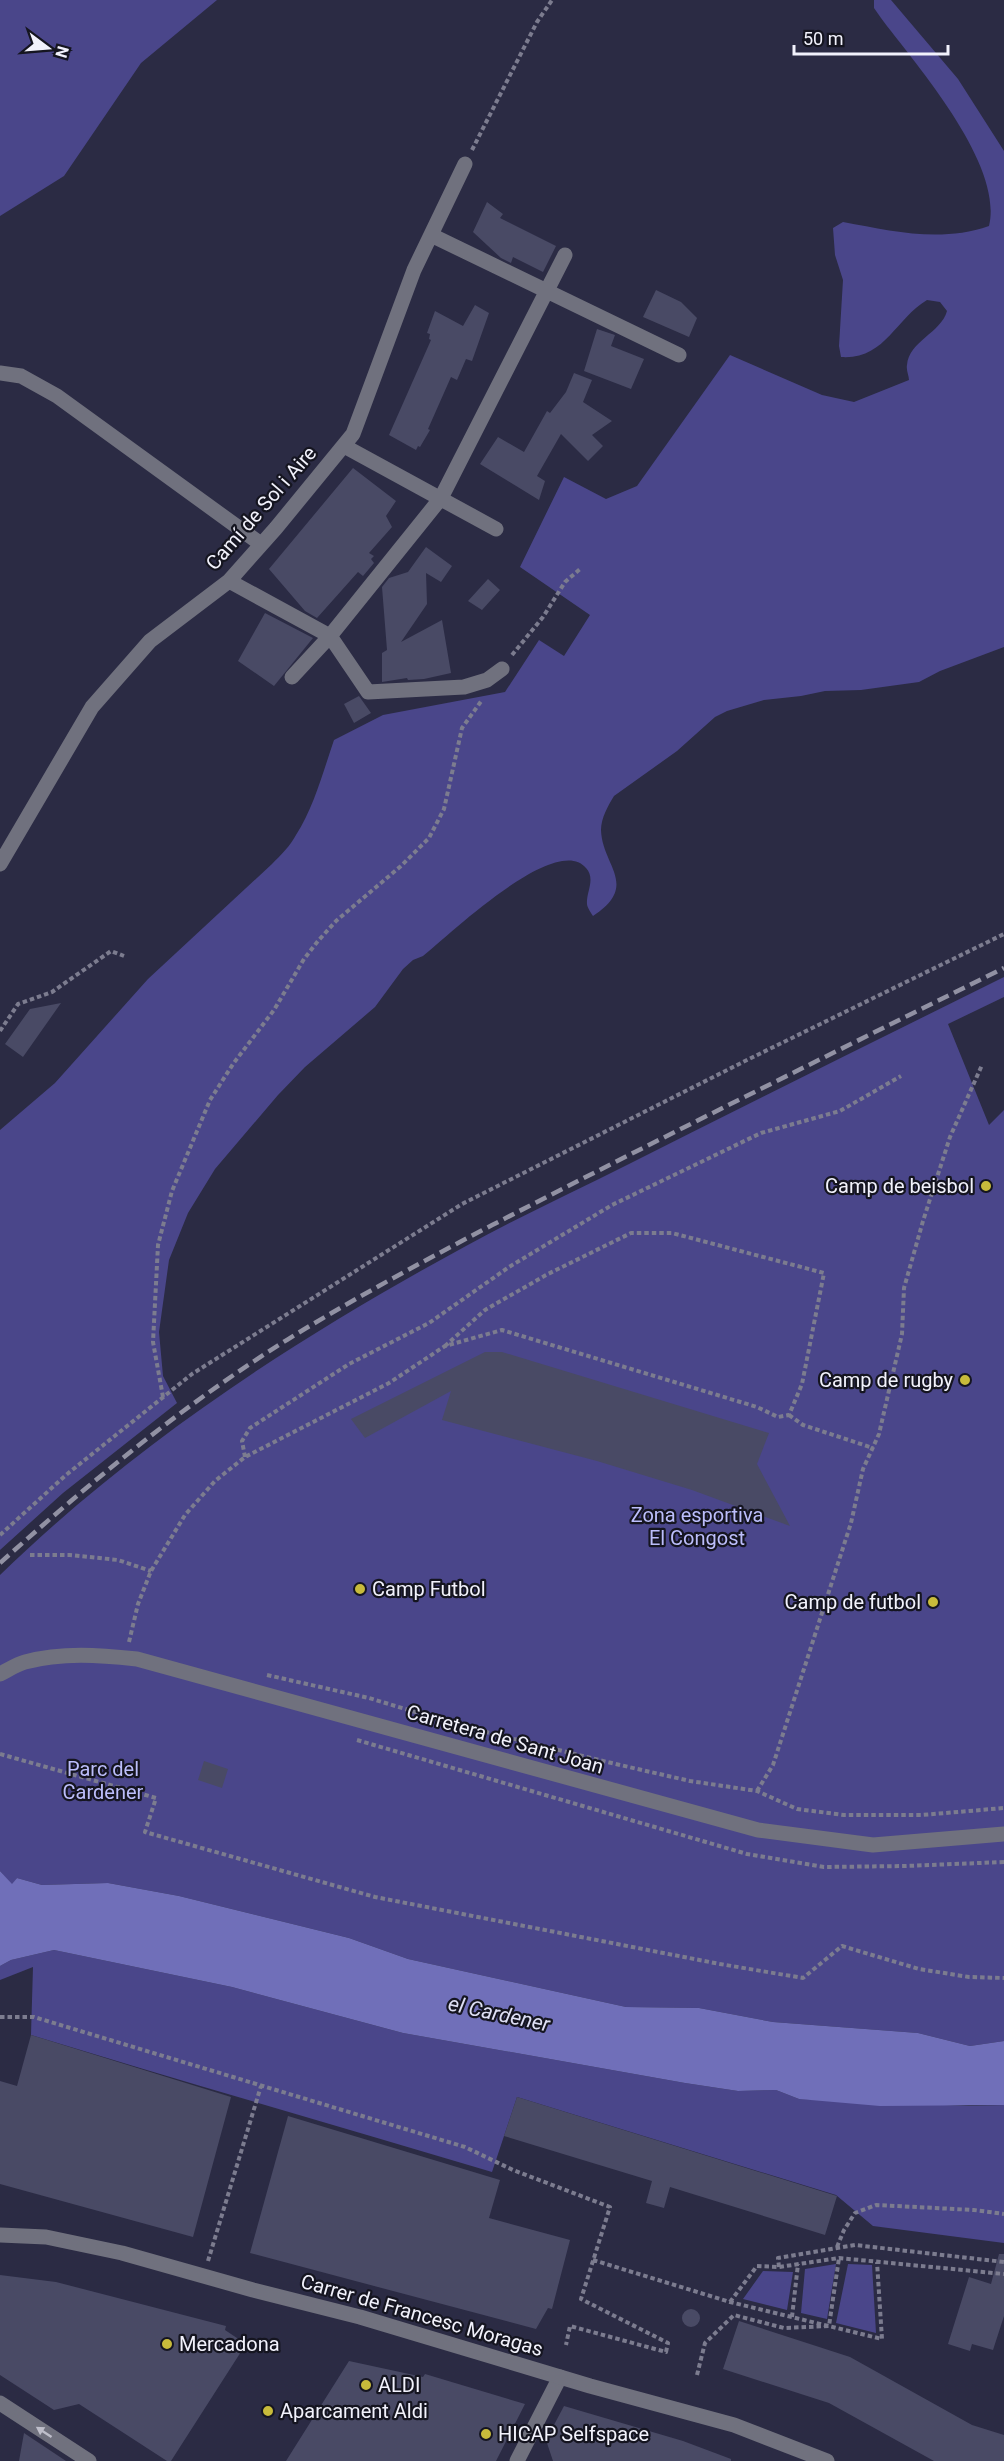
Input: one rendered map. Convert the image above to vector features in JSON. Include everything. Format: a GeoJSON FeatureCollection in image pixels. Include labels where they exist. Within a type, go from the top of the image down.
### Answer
{"type":"FeatureCollection","features":[{"type":"Feature","properties":{"kind":"street","name":"Camí de Sol i Aire"},"geometry":{"type":"LineString","coordinates":[[0,864],[92,707],[150,641],[229,581],[353,434],[414,270],[465,164]]}},
{"type":"Feature","properties":{"kind":"street"},"geometry":{"type":"LineString","coordinates":[[431,235],[679,355]]}},
{"type":"Feature","properties":{"kind":"street"},"geometry":{"type":"LineString","coordinates":[[292,676],[330,636],[441,498],[565,255]]}},
{"type":"Feature","properties":{"kind":"street"},"geometry":{"type":"LineString","coordinates":[[0,373],[21,376],[57,396],[261,544]]}},
{"type":"Feature","properties":{"kind":"street"},"geometry":{"type":"LineString","coordinates":[[344,446],[496,529]]}},
{"type":"Feature","properties":{"kind":"street"},"geometry":{"type":"LineString","coordinates":[[229,581],[330,636],[368,692],[464,687],[487,680],[502,669]]}},
{"type":"Feature","properties":{"kind":"street","name":"Carretera de Sant Joan"},"geometry":{"type":"LineString","coordinates":[[0,1674],[25,1662],[72,1656],[97,1654],[137,1659],[758,1830],[873,1845],[1004,1834]]}},
{"type":"Feature","properties":{"kind":"street","name":"Carrer de Francesc Moragas"},"geometry":{"type":"LineString","coordinates":[[0,2235],[46,2237],[122,2253],[360,2317],[734,2426],[827,2461]]}},
{"type":"Feature","properties":{"kind":"street"},"geometry":{"type":"LineString","coordinates":[[517,2461],[560,2377]]}},
{"type":"Feature","properties":{"kind":"street"},"geometry":{"type":"LineString","coordinates":[[0,2403],[89,2461]]}},
{"type":"Feature","properties":{"kind":"path"},"geometry":{"type":"LineString","coordinates":[[465,164],[537,22],[552,0]]}},
{"type":"Feature","properties":{"kind":"path"},"geometry":{"type":"LineString","coordinates":[[502,669],[543,617],[565,582],[580,569]]}},
{"type":"Feature","properties":{"kind":"path"},"geometry":{"type":"LineString","coordinates":[[163,1398],[153,1342],[158,1245],[172,1191],[210,1100],[233,1064],[274,1011],[304,959],[318,941],[336,921],[401,866],[429,838],[444,809],[462,728],[488,689],[487,680]]}},
{"type":"Feature","properties":{"kind":"path"},"geometry":{"type":"LineString","coordinates":[[0,1535],[66,1475],[192,1374],[462,1204],[747,1060],[1004,934]]}},
{"type":"Feature","properties":{"kind":"path"},"geometry":{"type":"LineString","coordinates":[[0,1031],[18,1004],[52,992],[111,951],[124,956]]}},
{"type":"Feature","properties":{"kind":"path"},"geometry":{"type":"LineString","coordinates":[[757,1791],[773,1765],[851,1523],[863,1469],[879,1434],[902,1334],[904,1288],[950,1137],[982,1065]]}},
{"type":"Feature","properties":{"kind":"path"},"geometry":{"type":"LineString","coordinates":[[245,1458],[242,1441],[250,1428],[349,1364],[429,1323],[509,1267],[612,1205],[761,1133],[840,1111],[901,1076]]}},
{"type":"Feature","properties":{"kind":"path"},"geometry":{"type":"LineString","coordinates":[[137,1642],[129,1641],[138,1604],[151,1571],[185,1515],[215,1480],[245,1458],[389,1383],[445,1346],[485,1310],[546,1275],[631,1233],[672,1233],[824,1273],[802,1384],[789,1415]]}},
{"type":"Feature","properties":{"kind":"path"},"geometry":{"type":"LineString","coordinates":[[445,1346],[502,1330],[758,1407],[778,1417],[789,1415],[803,1425],[873,1448]]}},
{"type":"Feature","properties":{"kind":"path"},"geometry":{"type":"LineString","coordinates":[[30,1555],[70,1555],[118,1560],[151,1571]]}},
{"type":"Feature","properties":{"kind":"path"},"geometry":{"type":"LineString","coordinates":[[263,1674],[369,1698],[458,1725],[617,1764],[690,1781],[757,1791],[797,1809],[844,1815],[922,1815],[1004,1808]]}},
{"type":"Feature","properties":{"kind":"path"},"geometry":{"type":"LineString","coordinates":[[0,1754],[156,1798],[145,1832],[375,1897],[803,1978],[842,1946],[919,1969],[969,1977],[1004,1978]]}},
{"type":"Feature","properties":{"kind":"path"},"geometry":{"type":"LineString","coordinates":[[0,2018],[34,2017],[465,2147],[513,2170],[610,2207],[581,2299],[668,2343],[666,2352],[570,2326],[566,2345]]}},
{"type":"Feature","properties":{"kind":"path"},"geometry":{"type":"LineString","coordinates":[[204,2276],[261,2086]]}},
{"type":"Feature","properties":{"kind":"path"},"geometry":{"type":"LineString","coordinates":[[837,2248],[844,2230],[855,2213],[876,2205],[974,2210],[1004,2214]]}},
{"type":"Feature","properties":{"kind":"path"},"geometry":{"type":"LineString","coordinates":[[779,2267],[778,2258],[855,2245],[1004,2262]]}},
{"type":"Feature","properties":{"kind":"path"},"geometry":{"type":"LineString","coordinates":[[730,2302],[756,2266],[779,2267],[839,2258],[1004,2274]]}},
{"type":"Feature","properties":{"kind":"path"},"geometry":{"type":"LineString","coordinates":[[829,2326],[839,2258]]}},
{"type":"Feature","properties":{"kind":"path"},"geometry":{"type":"LineString","coordinates":[[593,2260],[730,2302],[882,2339],[877,2262]]}},
{"type":"Feature","properties":{"kind":"path"},"geometry":{"type":"LineString","coordinates":[[792,2317],[798,2264]]}},
{"type":"Feature","properties":{"kind":"path"},"geometry":{"type":"LineString","coordinates":[[698,2375],[705,2343],[734,2315],[784,2328],[829,2326]]}},
{"type":"Feature","properties":{"kind":"green space"},"geometry":{"type":"Polygon","coordinates":[[[0,0],[217,0],[141,63],[64,176],[0,216],[0,0]]]}},
{"type":"Feature","properties":{"kind":"green space"},"geometry":{"type":"Polygon","coordinates":[[[874,0],[891,0],[958,79],[1004,151],[1004,647],[940,671],[919,682],[861,690],[825,691],[764,700],[715,717],[677,751],[614,796],[601,826],[603,843],[615,875],[616,885],[614,895],[607,905],[593,916],[587,905],[590,877],[586,868],[571,861],[551,864],[503,891],[423,956],[413,960],[403,969],[375,1007],[305,1067],[278,1095],[215,1169],[188,1213],[169,1260],[159,1332],[163,1376],[177,1403],[63,1493],[0,1550],[0,1130],[55,1083],[148,979],[285,850],[294,839],[308,813],[334,740],[383,715],[505,692],[539,640],[564,656],[590,615],[520,567],[564,477],[606,499],[637,486],[730,355],[822,395],[854,402],[909,380],[907,367],[913,350],[944,319],[947,311],[940,302],[927,300],[906,317],[879,345],[856,356],[841,357],[839,346],[843,280],[835,255],[833,228],[843,222],[898,232],[934,235],[971,231],[989,226],[990,201],[983,174],[971,145],[935,88],[874,8],[874,0]]]}},
{"type":"Feature","properties":{"kind":"green space","name":"Zona esportiva El Congost"},"geometry":{"type":"Polygon","coordinates":[[[1004,977],[1004,997],[948,1024],[989,1125],[1004,1110],[1004,2041],[970,2046],[918,2033],[773,2022],[699,2008],[626,2007],[408,1959],[349,1938],[179,1896],[108,1883],[42,1885],[17,1878],[12,1885],[0,1871],[0,1575],[52,1526],[163,1436],[221,1395],[281,1355],[403,1281],[527,1214],[1004,977]]]}},
{"type":"Feature","properties":{"kind":"green space"},"geometry":{"type":"Polygon","coordinates":[[[54,1950],[232,1987],[403,2033],[685,2083],[738,2091],[776,2090],[799,2099],[969,2106],[1004,2105],[1004,2243],[873,2226],[836,2195],[517,2097],[492,2172],[31,2035],[33,1967],[0,1980],[0,1966],[11,1960],[54,1950]]]}},
{"type":"Feature","properties":{"kind":"green space"},"geometry":{"type":"Polygon","coordinates":[[[836,2264],[827,2319],[801,2313],[805,2269],[836,2264]]]}},
{"type":"Feature","properties":{"kind":"green space"},"geometry":{"type":"Polygon","coordinates":[[[848,2264],[872,2265],[876,2333],[836,2323],[848,2264]]]}},
{"type":"Feature","properties":{"kind":"green space"},"geometry":{"type":"Polygon","coordinates":[[[763,2271],[793,2272],[787,2310],[743,2299],[763,2271]]]}},
{"type":"Feature","properties":{"kind":"water","name":"el Cardener"},"geometry":{"type":"Polygon","coordinates":[[[0,1871],[12,1884],[17,1878],[42,1885],[108,1883],[179,1896],[349,1938],[408,1959],[626,2007],[699,2008],[773,2022],[918,2033],[970,2046],[1004,2041],[1004,2105],[880,2106],[799,2099],[776,2090],[738,2091],[685,2083],[403,2033],[232,1987],[54,1950],[11,1960],[0,1966],[0,1871]]]}},
{"type":"Feature","properties":{"kind":"building"},"geometry":{"type":"Polygon","coordinates":[[[487,202],[503,214],[500,218],[556,246],[543,272],[513,257],[511,263],[501,258],[473,232],[487,202]]]}},
{"type":"Feature","properties":{"kind":"building"},"geometry":{"type":"Polygon","coordinates":[[[656,290],[681,302],[697,318],[689,337],[643,317],[656,290]]]}},
{"type":"Feature","properties":{"kind":"building"},"geometry":{"type":"Polygon","coordinates":[[[475,305],[489,313],[472,361],[466,359],[457,380],[451,377],[428,429],[430,430],[416,450],[389,435],[431,340],[429,339],[430,334],[427,333],[435,311],[463,326],[475,305]]]}},
{"type":"Feature","properties":{"kind":"building"},"geometry":{"type":"Polygon","coordinates":[[[597,329],[615,335],[611,346],[644,359],[631,389],[584,371],[597,329]]]}},
{"type":"Feature","properties":{"kind":"building"},"geometry":{"type":"Polygon","coordinates":[[[574,373],[592,380],[583,402],[612,421],[592,435],[603,446],[588,461],[561,434],[537,476],[545,481],[539,500],[480,464],[498,437],[524,452],[547,411],[550,413],[566,392],[574,373]]]}},
{"type":"Feature","properties":{"kind":"building"},"geometry":{"type":"Polygon","coordinates":[[[353,468],[396,501],[386,516],[392,527],[369,553],[374,556],[371,559],[374,563],[363,576],[358,572],[317,618],[305,611],[269,569],[353,468]]]}},
{"type":"Feature","properties":{"kind":"building"},"geometry":{"type":"Polygon","coordinates":[[[426,547],[452,566],[441,582],[426,573],[427,604],[401,642],[442,620],[451,673],[424,679],[408,680],[407,678],[382,682],[382,653],[387,650],[382,587],[389,578],[408,572],[426,547]]]}},
{"type":"Feature","properties":{"kind":"building"},"geometry":{"type":"Polygon","coordinates":[[[488,579],[500,590],[482,610],[468,601],[488,579]]]}},
{"type":"Feature","properties":{"kind":"building"},"geometry":{"type":"Polygon","coordinates":[[[265,613],[313,638],[274,686],[238,661],[265,613]]]}},
{"type":"Feature","properties":{"kind":"building"},"geometry":{"type":"Polygon","coordinates":[[[359,696],[371,713],[354,723],[344,704],[359,696]]]}},
{"type":"Feature","properties":{"kind":"building"},"geometry":{"type":"Polygon","coordinates":[[[61,1003],[23,1057],[5,1044],[30,1009],[61,1003]]]}},
{"type":"Feature","properties":{"kind":"building"},"geometry":{"type":"Polygon","coordinates":[[[485,1352],[502,1352],[769,1433],[757,1464],[790,1526],[692,1490],[597,1461],[442,1420],[451,1391],[365,1438],[351,1419],[485,1352]]]}},
{"type":"Feature","properties":{"kind":"building"},"geometry":{"type":"Polygon","coordinates":[[[204,1761],[228,1769],[222,1788],[198,1780],[204,1761]]]}},
{"type":"Feature","properties":{"kind":"building"},"geometry":{"type":"Polygon","coordinates":[[[31,2035],[231,2097],[193,2237],[0,2184],[0,2081],[17,2086],[31,2035]]]}},
{"type":"Feature","properties":{"kind":"building"},"geometry":{"type":"Polygon","coordinates":[[[517,2097],[837,2196],[825,2235],[670,2187],[664,2208],[646,2203],[652,2181],[504,2136],[517,2097]]]}},
{"type":"Feature","properties":{"kind":"building"},"geometry":{"type":"Polygon","coordinates":[[[288,2116],[500,2180],[489,2218],[570,2240],[552,2309],[548,2308],[536,2329],[250,2253],[288,2116]]]}},
{"type":"Feature","properties":{"kind":"building"},"geometry":{"type":"Polygon","coordinates":[[[999,2254],[1004,2254],[1004,2316],[993,2350],[972,2344],[970,2351],[948,2344],[969,2277],[991,2284],[999,2254]]]}},
{"type":"Feature","properties":{"kind":"building"},"geometry":{"type":"Polygon","coordinates":[[[0,2275],[56,2282],[226,2326],[225,2330],[246,2344],[171,2461],[167,2461],[79,2404],[54,2410],[0,2375],[0,2275]]]}},
{"type":"Feature","properties":{"kind":"building"},"geometry":{"type":"Polygon","coordinates":[[[691,2309],[697,2312],[700,2318],[697,2324],[691,2327],[685,2324],[682,2318],[685,2312],[691,2309]]]}},
{"type":"Feature","properties":{"kind":"building"},"geometry":{"type":"Polygon","coordinates":[[[739,2321],[850,2357],[972,2425],[1004,2435],[1004,2461],[934,2461],[829,2403],[723,2369],[739,2321]]]}},
{"type":"Feature","properties":{"kind":"building"},"geometry":{"type":"Polygon","coordinates":[[[349,2361],[423,2377],[425,2374],[525,2404],[496,2461],[286,2461],[349,2361]]]}},
{"type":"Feature","properties":{"kind":"building"},"geometry":{"type":"Polygon","coordinates":[[[564,2406],[683,2441],[731,2459],[731,2461],[553,2461],[546,2440],[564,2406]]]}},
{"type":"Feature","properties":{"kind":"building"},"geometry":{"type":"Polygon","coordinates":[[[24,2433],[66,2461],[19,2461],[24,2433]]]}},
{"type":"Feature","properties":{"kind":"railway"},"geometry":{"type":"LineString","coordinates":[[0,1563],[146,1439],[223,1382],[303,1330],[509,1216],[1004,968]]}},
{"type":"Feature","properties":{"kind":"place","name":"Camp de beisbol"},"geometry":{"type":"Point","coordinates":[986,1186]}},
{"type":"Feature","properties":{"kind":"place","name":"Camp de rugby"},"geometry":{"type":"Point","coordinates":[965,1380]}},
{"type":"Feature","properties":{"kind":"place","name":"Camp Futbol"},"geometry":{"type":"Point","coordinates":[360,1589]}},
{"type":"Feature","properties":{"kind":"place","name":"Camp de futbol"},"geometry":{"type":"Point","coordinates":[933,1602]}},
{"type":"Feature","properties":{"kind":"place","name":"Mercadona"},"geometry":{"type":"Point","coordinates":[167,2344]}},
{"type":"Feature","properties":{"kind":"place","name":"ALDI"},"geometry":{"type":"Point","coordinates":[366,2385]}},
{"type":"Feature","properties":{"kind":"place","name":"Aparcament Aldi"},"geometry":{"type":"Point","coordinates":[268,2411]}},
{"type":"Feature","properties":{"kind":"place","name":"HICAP Selfspace"},"geometry":{"type":"Point","coordinates":[486,2434]}},
{"type":"Feature","properties":{"kind":"park label","name":"Parc del Cardener"},"geometry":{"type":"Point","coordinates":[103,1780]}}]}
